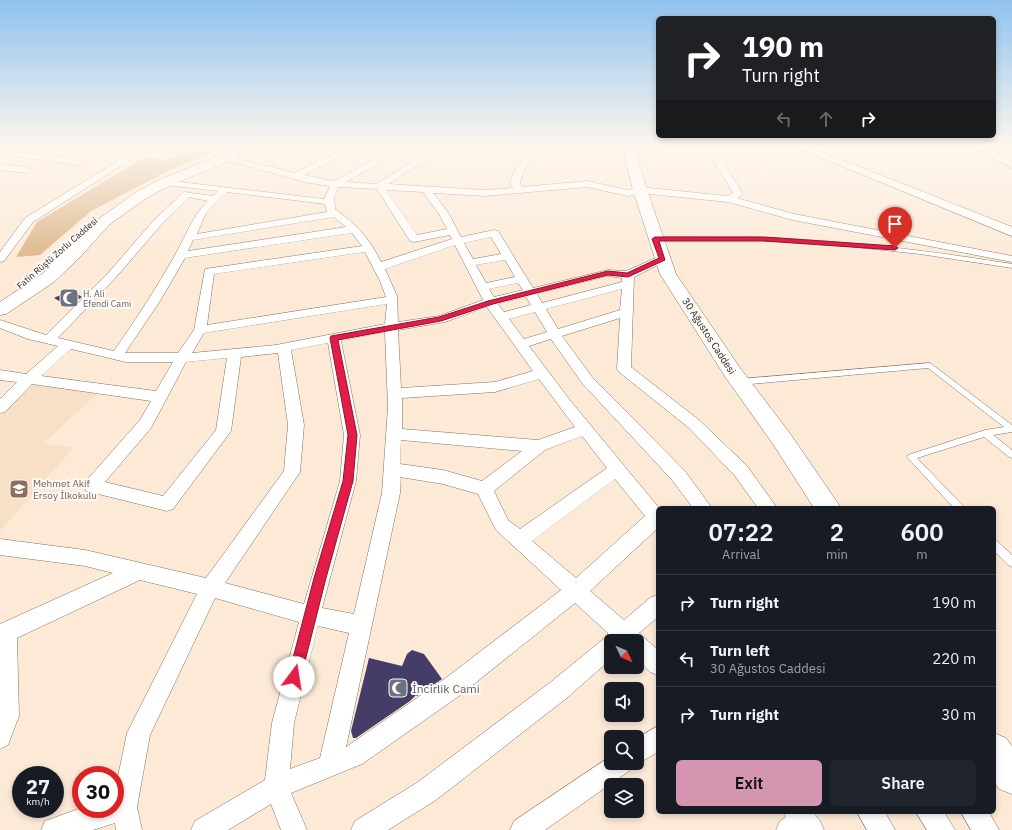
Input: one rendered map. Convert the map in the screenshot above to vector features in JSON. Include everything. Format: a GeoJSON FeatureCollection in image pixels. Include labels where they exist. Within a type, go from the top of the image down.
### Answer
{"type":"FeatureCollection","features":[{"type":"Feature","properties":{"kind":"main road","name":"Fatin Rüştü Zorlu Caddesi"},"geometry":{"type":"LineString","coordinates":[[0,299],[27,280],[65,247],[84,226],[118,203],[152,185]]}},
{"type":"Feature","properties":{"kind":"main road","name":"Fatin Rüştü Zorlu Caddesi"},"geometry":{"type":"LineString","coordinates":[[0,310],[48,278],[75,253],[105,221],[143,194],[161,185]]}},
{"type":"Feature","properties":{"kind":"main road","name":"30 Ağustos Caddesi"},"geometry":{"type":"LineString","coordinates":[[639,185],[655,239],[668,274],[740,382],[781,438],[827,506]]}},
{"type":"Feature","properties":{"kind":"main road"},"geometry":{"type":"LineString","coordinates":[[996,753],[1012,776]]}},
{"type":"Feature","properties":{"kind":"street"},"geometry":{"type":"LineString","coordinates":[[0,259],[29,220],[86,185]]}},
{"type":"Feature","properties":{"kind":"street"},"geometry":{"type":"LineString","coordinates":[[186,185],[329,202]]}},
{"type":"Feature","properties":{"kind":"street"},"geometry":{"type":"LineString","coordinates":[[330,765],[391,493],[394,434],[391,327],[394,310],[388,282],[378,267],[369,248],[354,229],[330,210],[329,197],[335,185]]}},
{"type":"Feature","properties":{"kind":"street"},"geometry":{"type":"LineString","coordinates":[[351,185],[425,188],[485,193],[580,185]]}},
{"type":"Feature","properties":{"kind":"street"},"geometry":{"type":"LineString","coordinates":[[516,185],[520,191]]}},
{"type":"Feature","properties":{"kind":"street"},"geometry":{"type":"LineString","coordinates":[[590,185],[628,193],[640,190],[733,196],[793,217],[828,225],[1012,259]]}},
{"type":"Feature","properties":{"kind":"street"},"geometry":{"type":"LineString","coordinates":[[728,185],[733,196]]}},
{"type":"Feature","properties":{"kind":"street"},"geometry":{"type":"LineString","coordinates":[[894,185],[1012,232]]}},
{"type":"Feature","properties":{"kind":"street"},"geometry":{"type":"LineString","coordinates":[[379,186],[414,239],[494,233],[554,334],[587,380],[678,475],[701,506]]}},
{"type":"Feature","properties":{"kind":"street"},"geometry":{"type":"LineString","coordinates":[[425,188],[444,214],[490,302],[586,429],[656,518]]}},
{"type":"Feature","properties":{"kind":"street"},"geometry":{"type":"LineString","coordinates":[[117,356],[154,302],[181,255],[202,212],[225,190]]}},
{"type":"Feature","properties":{"kind":"street"},"geometry":{"type":"LineString","coordinates":[[49,340],[113,274],[158,222],[187,194],[215,199]]}},
{"type":"Feature","properties":{"kind":"street"},"geometry":{"type":"LineString","coordinates":[[189,238],[335,214]]}},
{"type":"Feature","properties":{"kind":"street"},"geometry":{"type":"LineString","coordinates":[[181,255],[249,246],[354,229]]}},
{"type":"Feature","properties":{"kind":"street"},"geometry":{"type":"LineString","coordinates":[[378,267],[456,236]]}},
{"type":"Feature","properties":{"kind":"street"},"geometry":{"type":"LineString","coordinates":[[236,353],[223,431],[167,504],[92,486],[146,424],[182,357],[200,330],[209,271],[369,248]]}},
{"type":"Feature","properties":{"kind":"street"},"geometry":{"type":"LineString","coordinates":[[470,263],[507,256]]}},
{"type":"Feature","properties":{"kind":"street"},"geometry":{"type":"LineString","coordinates":[[501,316],[538,307],[628,280],[662,258]]}},
{"type":"Feature","properties":{"kind":"street"},"geometry":{"type":"LineString","coordinates":[[483,287],[525,286],[608,273],[628,280]]}},
{"type":"Feature","properties":{"kind":"street"},"geometry":{"type":"LineString","coordinates":[[628,280],[624,369],[694,424],[741,471],[767,506]]}},
{"type":"Feature","properties":{"kind":"street"},"geometry":{"type":"LineString","coordinates":[[0,324],[49,340],[126,358],[182,357],[284,348],[391,327],[441,319],[490,302],[525,286]]}},
{"type":"Feature","properties":{"kind":"street"},"geometry":{"type":"LineString","coordinates":[[200,330],[392,300]]}},
{"type":"Feature","properties":{"kind":"street"},"geometry":{"type":"LineString","coordinates":[[521,344],[626,312]]}},
{"type":"Feature","properties":{"kind":"street"},"geometry":{"type":"LineString","coordinates":[[294,830],[276,787],[282,723],[310,615],[348,481],[352,435],[334,338]]}},
{"type":"Feature","properties":{"kind":"street"},"geometry":{"type":"LineString","coordinates":[[0,408],[29,379],[68,344]]}},
{"type":"Feature","properties":{"kind":"street"},"geometry":{"type":"LineString","coordinates":[[54,830],[126,819],[139,733],[210,588],[292,472],[296,425],[284,348]]}},
{"type":"Feature","properties":{"kind":"street"},"geometry":{"type":"LineString","coordinates":[[394,393],[495,387],[543,373]]}},
{"type":"Feature","properties":{"kind":"street"},"geometry":{"type":"LineString","coordinates":[[0,375],[160,398]]}},
{"type":"Feature","properties":{"kind":"street"},"geometry":{"type":"LineString","coordinates":[[484,489],[540,446],[586,429]]}},
{"type":"Feature","properties":{"kind":"street"},"geometry":{"type":"LineString","coordinates":[[394,434],[540,446]]}},
{"type":"Feature","properties":{"kind":"street"},"geometry":{"type":"LineString","coordinates":[[520,540],[617,469]]}},
{"type":"Feature","properties":{"kind":"street"},"geometry":{"type":"LineString","coordinates":[[392,470],[443,477],[484,489],[502,525],[576,591],[617,634]]}},
{"type":"Feature","properties":{"kind":"street"},"geometry":{"type":"LineString","coordinates":[[204,830],[276,787],[354,756],[451,688],[576,591],[656,520]]}},
{"type":"Feature","properties":{"kind":"street"},"geometry":{"type":"LineString","coordinates":[[3,549],[85,558],[210,588],[310,615],[361,626]]}},
{"type":"Feature","properties":{"kind":"street"},"geometry":{"type":"LineString","coordinates":[[0,737],[8,716],[3,634],[139,571]]}},
{"type":"Feature","properties":{"kind":"street"},"geometry":{"type":"LineString","coordinates":[[630,634],[656,606]]}},
{"type":"Feature","properties":{"kind":"street"},"geometry":{"type":"LineString","coordinates":[[644,655],[656,663]]}},
{"type":"Feature","properties":{"kind":"street"},"geometry":{"type":"LineString","coordinates":[[364,830],[427,791],[604,656]]}},
{"type":"Feature","properties":{"kind":"street"},"geometry":{"type":"LineString","coordinates":[[644,747],[656,739]]}},
{"type":"Feature","properties":{"kind":"street"},"geometry":{"type":"LineString","coordinates":[[523,830],[611,770]]}},
{"type":"Feature","properties":{"kind":"street"},"geometry":{"type":"LineString","coordinates":[[871,814],[882,830]]}},
{"type":"Feature","properties":{"kind":"street"},"geometry":{"type":"LineString","coordinates":[[930,814],[942,830]]}},
{"type":"Feature","properties":{"kind":"street"},"geometry":{"type":"LineString","coordinates":[[975,814],[986,830]]}},
{"type":"Feature","properties":{"kind":"lane"},"geometry":{"type":"LineString","coordinates":[[655,239],[764,239],[864,245],[942,254],[1012,266]]}},
{"type":"Feature","properties":{"kind":"lane"},"geometry":{"type":"LineString","coordinates":[[740,382],[930,365],[1012,429],[985,433],[911,457],[958,506]]}},
{"type":"Feature","properties":{"kind":"lane"},"geometry":{"type":"LineString","coordinates":[[985,433],[1012,455]]}},
{"type":"Feature","properties":{"kind":"lane"},"geometry":{"type":"LineString","coordinates":[[996,546],[1012,562]]}},
{"type":"Feature","properties":{"kind":"shaded area"},"geometry":{"type":"Polygon","coordinates":[[[99,185],[142,185],[91,211],[40,255],[16,257],[37,222],[99,185]]]}},
{"type":"Feature","properties":{"kind":"shaded area","name":"Mehmet Akif Ersoy İlkokulu"},"geometry":{"type":"Polygon","coordinates":[[[36,381],[98,393],[43,444],[74,447],[0,531],[0,416],[36,381]]]}},
{"type":"Feature","properties":{"kind":"building","name":"H. Ali Efendi Cami"},"geometry":{"type":"Polygon","coordinates":[[[71,290],[82,297],[68,306],[54,298],[71,290]]]}},
{"type":"Feature","properties":{"kind":"building","name":"İncirlik Cami"},"geometry":{"type":"Polygon","coordinates":[[[412,650],[424,654],[442,679],[417,696],[416,695],[410,701],[356,738],[353,738],[351,731],[369,658],[402,666],[407,654],[412,650]]]}},
{"type":"Feature","properties":{"kind":"place","name":"H. Ali Efendi Cami"},"geometry":{"type":"Point","coordinates":[69,298]}},
{"type":"Feature","properties":{"kind":"place","name":"Mehmet Akif Ersoy İlkokulu"},"geometry":{"type":"Point","coordinates":[19,489]}},
{"type":"Feature","properties":{"kind":"place","name":"İncirlik Cami"},"geometry":{"type":"Point","coordinates":[398,688]}},
{"type":"Feature","properties":{"kind":"route"},"geometry":{"type":"LineString","coordinates":[[294,677],[320,578],[348,481],[352,435],[334,338],[441,319],[490,302],[608,273],[628,275],[662,258],[655,239],[764,239],[895,248]]}}]}
